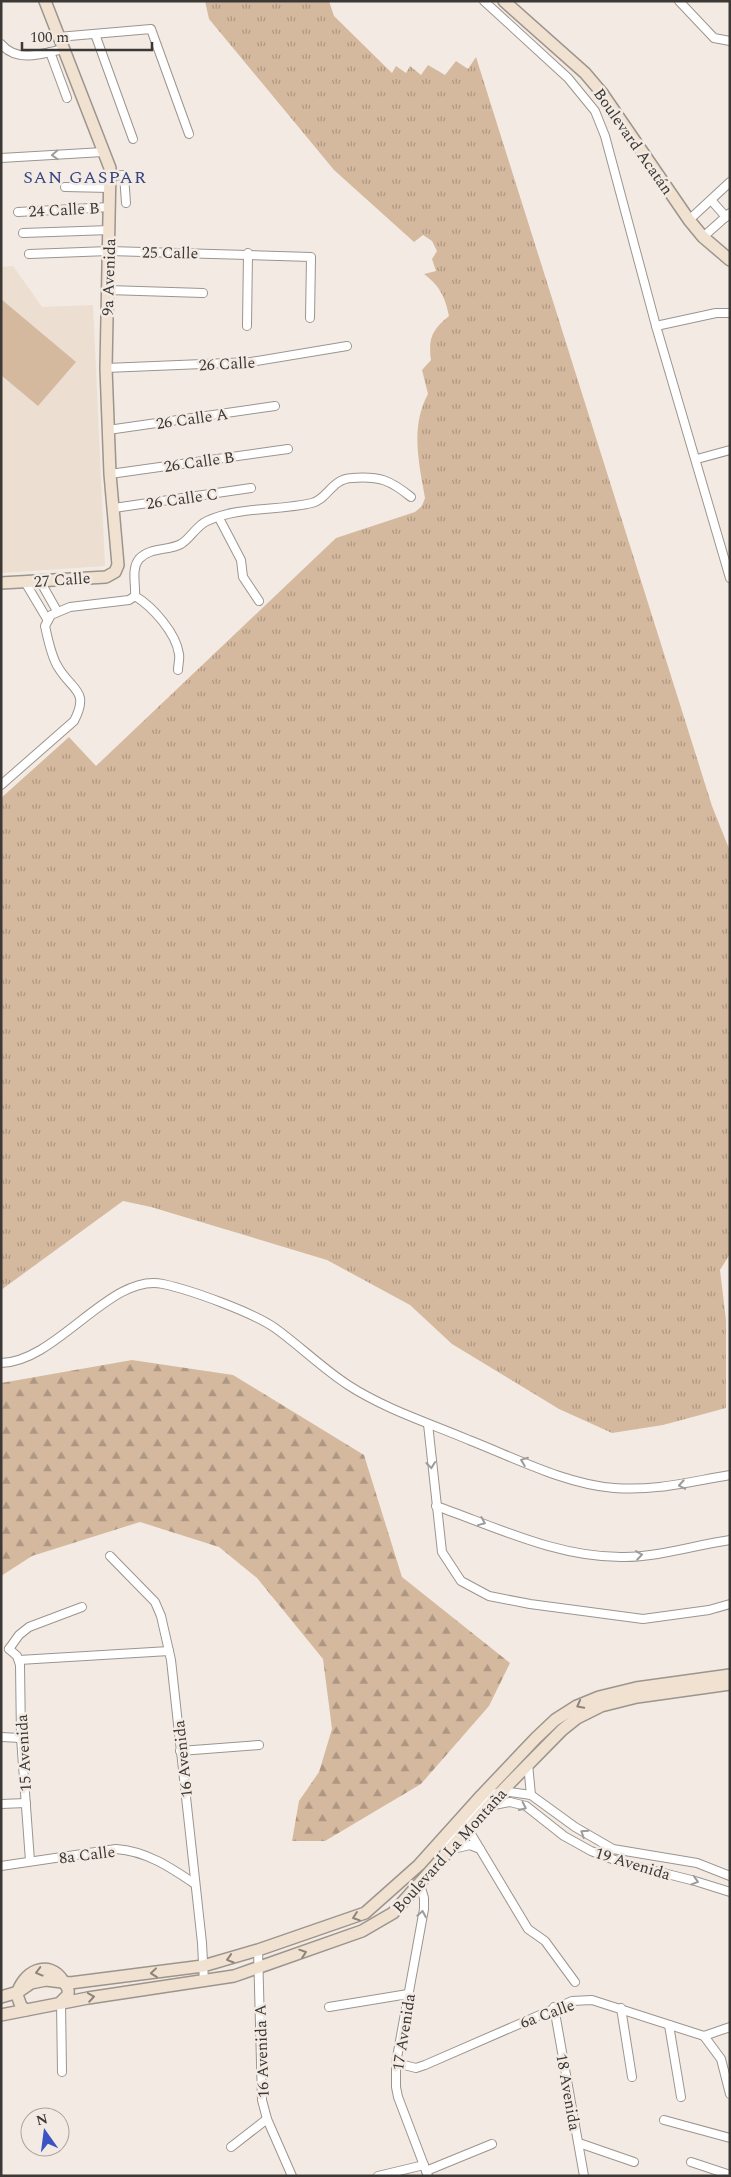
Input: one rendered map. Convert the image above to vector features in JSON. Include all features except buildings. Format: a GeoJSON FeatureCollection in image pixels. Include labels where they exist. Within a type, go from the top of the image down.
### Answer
{"type":"FeatureCollection","features":[{"type":"Feature","properties":{"kind":"main road","name":"9a Avenida"},"geometry":{"type":"LineString","coordinates":[[44,1],[103,152],[109,162],[111,176],[106,368],[110,474],[118,565]]}},
{"type":"Feature","properties":{"kind":"main road","name":"Boulevard Acatán"},"geometry":{"type":"LineString","coordinates":[[504,1],[585,73],[602,93],[689,220],[704,237],[730,260]]}},
{"type":"Feature","properties":{"kind":"main road","name":"Boulevard Acatán"},"geometry":{"type":"LineString","coordinates":[[514,1],[533,28]]}},
{"type":"Feature","properties":{"kind":"main road","name":"27 Calle"},"geometry":{"type":"LineString","coordinates":[[1,583],[106,577],[115,572],[118,565]]}},
{"type":"Feature","properties":{"kind":"main road"},"geometry":{"type":"LineString","coordinates":[[673,1683],[688,1674],[730,1668]]}},
{"type":"Feature","properties":{"kind":"main road","name":"Boulevard La Montaña"},"geometry":{"type":"LineString","coordinates":[[64,1982],[203,1966],[258,1950],[365,1913],[395,1888],[577,1706],[599,1696],[730,1675]]}},
{"type":"Feature","properties":{"kind":"main road","name":"Boulevard La Montaña"},"geometry":{"type":"LineString","coordinates":[[558,1725],[609,1704],[637,1697],[730,1684]]}},
{"type":"Feature","properties":{"kind":"main road","name":"Boulevard La Montaña"},"geometry":{"type":"LineString","coordinates":[[1,2014],[45,2008],[61,2002],[204,1982],[257,1969],[335,1942],[380,1923],[393,1913],[420,1885],[528,1764],[540,1743]]}},
{"type":"Feature","properties":{"kind":"main road"},"geometry":{"type":"LineString","coordinates":[[395,1888],[412,1881],[420,1885]]}},
{"type":"Feature","properties":{"kind":"main road"},"geometry":{"type":"LineString","coordinates":[[26,2010],[19,2001],[18,1992],[24,1978],[33,1972],[46,1969],[59,1973],[68,1987],[69,1992],[61,2002]]}},
{"type":"Feature","properties":{"kind":"main road"},"geometry":{"type":"LineString","coordinates":[[1,1998],[18,1992]]}},
{"type":"Feature","properties":{"kind":"street"},"geometry":{"type":"LineString","coordinates":[[484,1],[568,78],[595,111],[605,136],[656,326],[697,459],[730,578]]}},
{"type":"Feature","properties":{"kind":"street"},"geometry":{"type":"LineString","coordinates":[[679,1],[714,38],[730,41]]}},
{"type":"Feature","properties":{"kind":"street"},"geometry":{"type":"LineString","coordinates":[[58,37],[151,29],[189,134]]}},
{"type":"Feature","properties":{"kind":"street"},"geometry":{"type":"LineString","coordinates":[[95,34],[133,138]]}},
{"type":"Feature","properties":{"kind":"street"},"geometry":{"type":"LineString","coordinates":[[1,44],[13,54],[21,56],[63,50]]}},
{"type":"Feature","properties":{"kind":"street"},"geometry":{"type":"LineString","coordinates":[[50,52],[67,98]]}},
{"type":"Feature","properties":{"kind":"street"},"geometry":{"type":"LineString","coordinates":[[1,158],[103,152]]}},
{"type":"Feature","properties":{"kind":"street"},"geometry":{"type":"LineString","coordinates":[[111,176],[124,175],[126,203]]}},
{"type":"Feature","properties":{"kind":"street"},"geometry":{"type":"LineString","coordinates":[[689,220],[730,182]]}},
{"type":"Feature","properties":{"kind":"street"},"geometry":{"type":"LineString","coordinates":[[65,187],[110,188]]}},
{"type":"Feature","properties":{"kind":"street"},"geometry":{"type":"LineString","coordinates":[[704,237],[728,215],[711,200]]}},
{"type":"Feature","properties":{"kind":"street","name":"24 Calle B"},"geometry":{"type":"LineString","coordinates":[[18,212],[110,207]]}},
{"type":"Feature","properties":{"kind":"street"},"geometry":{"type":"LineString","coordinates":[[23,233],[110,230]]}},
{"type":"Feature","properties":{"kind":"street","name":"25 Calle"},"geometry":{"type":"LineString","coordinates":[[29,254],[109,251],[248,253],[310,257],[310,318]]}},
{"type":"Feature","properties":{"kind":"street"},"geometry":{"type":"LineString","coordinates":[[247,326],[248,253]]}},
{"type":"Feature","properties":{"kind":"street"},"geometry":{"type":"LineString","coordinates":[[108,290],[203,294]]}},
{"type":"Feature","properties":{"kind":"street"},"geometry":{"type":"LineString","coordinates":[[656,326],[716,313],[730,313]]}},
{"type":"Feature","properties":{"kind":"street","name":"26 Calle"},"geometry":{"type":"LineString","coordinates":[[106,368],[251,362],[347,346]]}},
{"type":"Feature","properties":{"kind":"street","name":"26 Calle A"},"geometry":{"type":"LineString","coordinates":[[108,430],[276,406]]}},
{"type":"Feature","properties":{"kind":"street","name":"26 Calle B"},"geometry":{"type":"LineString","coordinates":[[110,474],[288,449]]}},
{"type":"Feature","properties":{"kind":"street"},"geometry":{"type":"LineString","coordinates":[[697,459],[730,450]]}},
{"type":"Feature","properties":{"kind":"street"},"geometry":{"type":"LineString","coordinates":[[135,596],[135,570],[138,560],[146,554],[182,544],[200,526],[219,518],[313,503],[342,479],[383,478],[392,482],[411,497]]}},
{"type":"Feature","properties":{"kind":"street","name":"26 Calle C"},"geometry":{"type":"LineString","coordinates":[[114,508],[251,488]]}},
{"type":"Feature","properties":{"kind":"street"},"geometry":{"type":"LineString","coordinates":[[219,518],[241,560],[243,577],[259,602]]}},
{"type":"Feature","properties":{"kind":"street"},"geometry":{"type":"LineString","coordinates":[[40,581],[57,611]]}},
{"type":"Feature","properties":{"kind":"street"},"geometry":{"type":"LineString","coordinates":[[25,582],[47,619]]}},
{"type":"Feature","properties":{"kind":"street"},"geometry":{"type":"LineString","coordinates":[[1,785],[74,721],[81,708],[80,695],[59,668],[56,661],[45,626],[47,619],[57,611],[70,607],[129,600],[135,596]]}},
{"type":"Feature","properties":{"kind":"street"},"geometry":{"type":"LineString","coordinates":[[135,596],[157,613],[169,632],[179,654],[178,670]]}},
{"type":"Feature","properties":{"kind":"street"},"geometry":{"type":"LineString","coordinates":[[1,1363],[25,1358],[46,1347],[134,1285],[151,1282],[163,1284],[230,1306],[274,1327],[348,1386],[382,1404],[562,1476],[612,1488],[656,1489],[730,1475]]}},
{"type":"Feature","properties":{"kind":"street"},"geometry":{"type":"LineString","coordinates":[[428,1424],[442,1552],[461,1581],[489,1596],[642,1619],[709,1610],[730,1604]]}},
{"type":"Feature","properties":{"kind":"street"},"geometry":{"type":"LineString","coordinates":[[436,1506],[577,1554],[624,1557],[730,1540]]}},
{"type":"Feature","properties":{"kind":"street","name":"16 Avenida"},"geometry":{"type":"LineString","coordinates":[[110,1556],[155,1602],[161,1616],[169,1651],[202,1943],[204,1982]]}},
{"type":"Feature","properties":{"kind":"street"},"geometry":{"type":"LineString","coordinates":[[82,1607],[24,1630],[5,1649],[19,1660],[169,1651]]}},
{"type":"Feature","properties":{"kind":"street","name":"15 Avenida"},"geometry":{"type":"LineString","coordinates":[[19,1660],[21,1738],[30,1861]]}},
{"type":"Feature","properties":{"kind":"street"},"geometry":{"type":"LineString","coordinates":[[1,1737],[21,1738]]}},
{"type":"Feature","properties":{"kind":"street"},"geometry":{"type":"LineString","coordinates":[[180,1750],[259,1745]]}},
{"type":"Feature","properties":{"kind":"street"},"geometry":{"type":"LineString","coordinates":[[528,1764],[531,1795]]}},
{"type":"Feature","properties":{"kind":"street"},"geometry":{"type":"LineString","coordinates":[[437,1844],[449,1840],[484,1801],[496,1792],[502,1791]]}},
{"type":"Feature","properties":{"kind":"street","name":"19 Avenida"},"geometry":{"type":"LineString","coordinates":[[502,1791],[531,1795],[575,1827],[613,1849],[697,1863],[730,1876]]}},
{"type":"Feature","properties":{"kind":"street","name":"19 Avenida"},"geometry":{"type":"LineString","coordinates":[[489,1806],[510,1802],[526,1806],[564,1836],[591,1851],[620,1862],[730,1892]]}},
{"type":"Feature","properties":{"kind":"street"},"geometry":{"type":"LineString","coordinates":[[1,1804],[26,1803]]}},
{"type":"Feature","properties":{"kind":"street"},"geometry":{"type":"LineString","coordinates":[[468,1829],[528,1929],[546,1942],[575,1982]]}},
{"type":"Feature","properties":{"kind":"street"},"geometry":{"type":"LineString","coordinates":[[449,1851],[461,1845],[470,1845],[481,1850]]}},
{"type":"Feature","properties":{"kind":"street","name":"8a Calle"},"geometry":{"type":"LineString","coordinates":[[1,1866],[116,1849],[129,1850],[159,1862],[195,1884]]}},
{"type":"Feature","properties":{"kind":"street","name":"17 Avenida"},"geometry":{"type":"LineString","coordinates":[[420,1885],[424,1898],[424,1909],[416,1943],[396,2063],[396,2086],[398,2097],[426,2171]]}},
{"type":"Feature","properties":{"kind":"street","name":"16 Avenida A"},"geometry":{"type":"LineString","coordinates":[[258,1950],[260,2089],[266,2119],[292,2176]]}},
{"type":"Feature","properties":{"kind":"street"},"geometry":{"type":"LineString","coordinates":[[329,2007],[408,1994]]}},
{"type":"Feature","properties":{"kind":"street","name":"6a Calle"},"geometry":{"type":"LineString","coordinates":[[396,2063],[416,2068],[554,2007],[572,2001],[592,2000],[704,2036]]}},
{"type":"Feature","properties":{"kind":"street"},"geometry":{"type":"LineString","coordinates":[[61,2002],[62,2072]]}},
{"type":"Feature","properties":{"kind":"street","name":"18 Avenida"},"geometry":{"type":"LineString","coordinates":[[554,2007],[584,2176]]}},
{"type":"Feature","properties":{"kind":"street"},"geometry":{"type":"LineString","coordinates":[[621,2008],[632,2077]]}},
{"type":"Feature","properties":{"kind":"street"},"geometry":{"type":"LineString","coordinates":[[669,2025],[681,2097]]}},
{"type":"Feature","properties":{"kind":"street"},"geometry":{"type":"LineString","coordinates":[[730,2027],[704,2036],[721,2059],[730,2092]]}},
{"type":"Feature","properties":{"kind":"street"},"geometry":{"type":"LineString","coordinates":[[231,2146],[266,2119]]}},
{"type":"Feature","properties":{"kind":"street"},"geometry":{"type":"LineString","coordinates":[[664,2120],[730,2138]]}},
{"type":"Feature","properties":{"kind":"street"},"geometry":{"type":"LineString","coordinates":[[579,2143],[634,2162]]}},
{"type":"Feature","properties":{"kind":"street"},"geometry":{"type":"LineString","coordinates":[[378,2176],[426,2171],[492,2144]]}},
{"type":"Feature","properties":{"kind":"street"},"geometry":{"type":"LineString","coordinates":[[691,2162],[730,2175]]}},
{"type":"Feature","properties":{"kind":"shaded area"},"geometry":{"type":"Polygon","coordinates":[[[13,266],[42,307],[93,305],[105,566],[1,573],[1,267],[13,266]]]}},
{"type":"Feature","properties":{"kind":"green space"},"geometry":{"type":"Polygon","coordinates":[[[205,1],[329,1],[334,16],[392,73],[396,66],[406,73],[410,66],[421,75],[428,65],[445,75],[456,61],[468,69],[476,57],[712,806],[730,851],[730,1254],[720,1270],[726,1320],[726,1408],[663,1425],[612,1433],[559,1409],[452,1344],[410,1305],[327,1260],[151,1207],[123,1201],[1,1290],[1,798],[69,737],[96,766],[336,538],[415,512],[422,506],[425,498],[420,472],[418,445],[419,419],[428,394],[422,370],[431,360],[430,346],[432,335],[449,316],[441,292],[424,274],[436,271],[432,259],[437,251],[432,241],[423,235],[414,242],[334,170],[209,19],[205,1]]]}},
{"type":"Feature","properties":{"kind":"green space"},"geometry":{"type":"Polygon","coordinates":[[[1,299],[76,362],[38,406],[1,375],[1,299]]]}},
{"type":"Feature","properties":{"kind":"green space"},"geometry":{"type":"Polygon","coordinates":[[[132,1360],[233,1375],[364,1455],[402,1577],[510,1663],[489,1706],[421,1784],[325,1841],[292,1841],[299,1801],[319,1772],[332,1729],[323,1659],[257,1578],[219,1547],[140,1522],[32,1556],[1,1576],[1,1383],[132,1360]]]}},
{"type":"Feature","properties":{"kind":"district","name":"SAN GASPAR"},"geometry":{"type":"Point","coordinates":[85,177]}}]}
